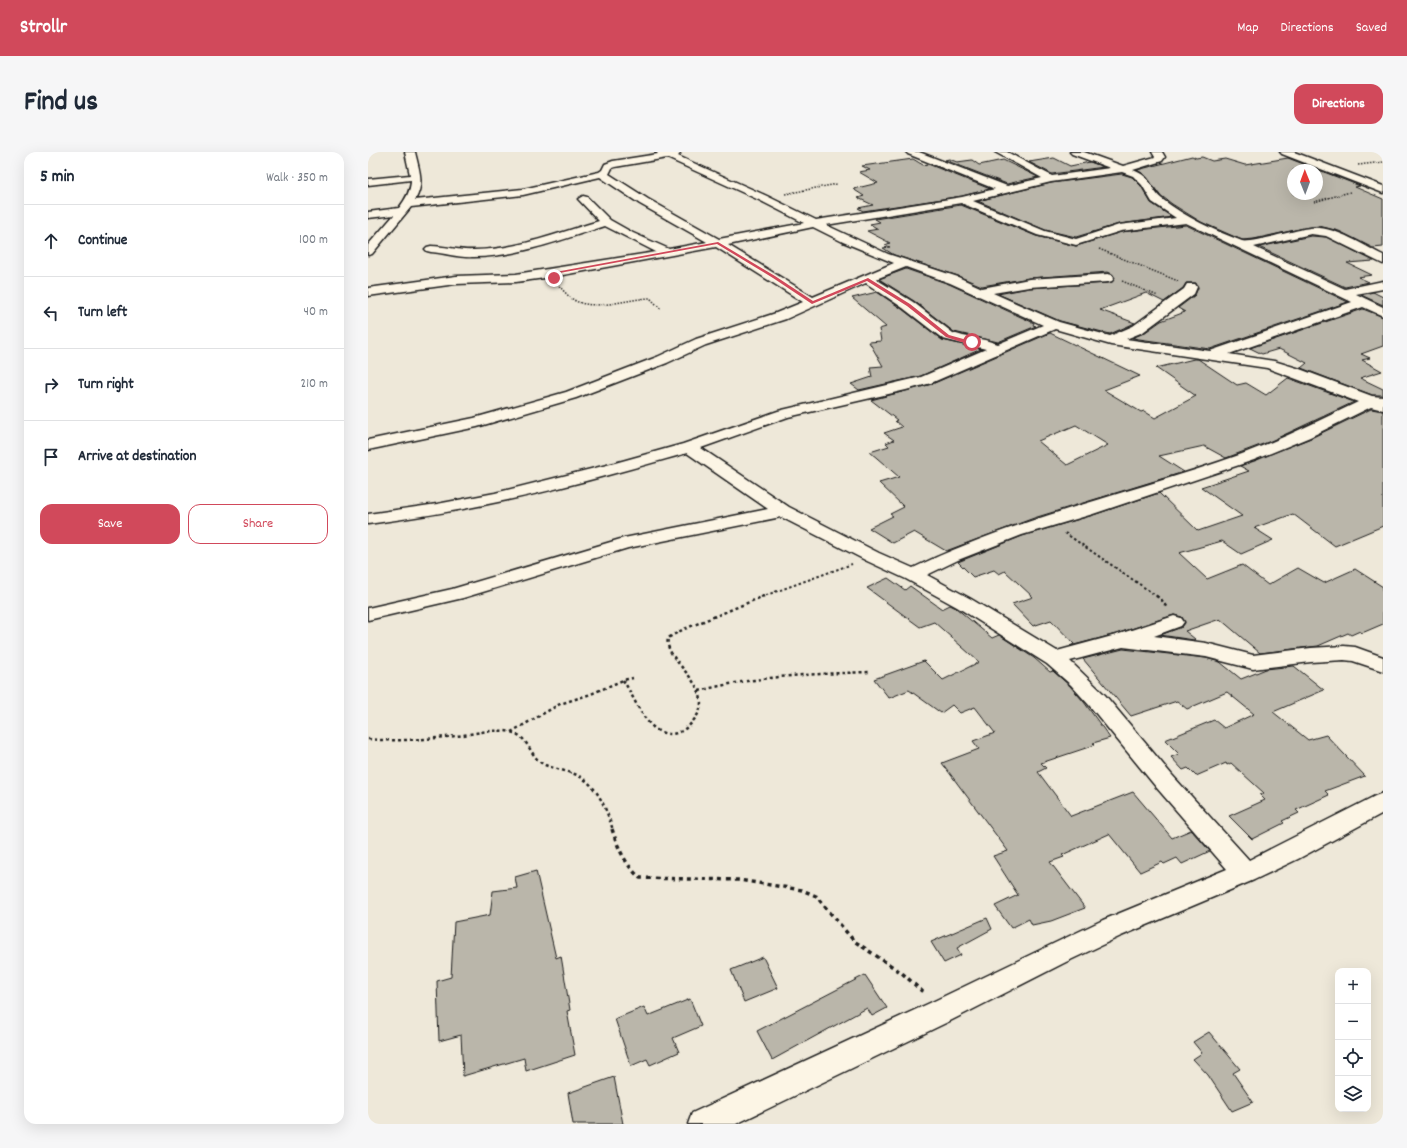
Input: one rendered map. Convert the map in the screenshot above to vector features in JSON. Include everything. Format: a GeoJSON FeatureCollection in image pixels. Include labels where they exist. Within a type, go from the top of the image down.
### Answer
{"type":"FeatureCollection","features":[{"type":"Feature","properties":{"kind":"street"},"geometry":{"type":"LineString","coordinates":[[368,252],[405,207],[416,187],[410,152]]}},
{"type":"Feature","properties":{"kind":"street"},"geometry":{"type":"LineString","coordinates":[[368,215],[405,207],[522,192],[602,174],[606,172],[608,166],[664,153],[685,152]]}},
{"type":"Feature","properties":{"kind":"street"},"geometry":{"type":"LineString","coordinates":[[911,152],[1007,190]]}},
{"type":"Feature","properties":{"kind":"street"},"geometry":{"type":"LineString","coordinates":[[1000,152],[1051,179]]}},
{"type":"Feature","properties":{"kind":"street"},"geometry":{"type":"LineString","coordinates":[[1074,152],[1108,165],[1124,169],[1143,179],[1156,200],[1187,220],[1383,312]]}},
{"type":"Feature","properties":{"kind":"street"},"geometry":{"type":"LineString","coordinates":[[368,292],[456,280],[516,278],[668,253],[814,224],[962,200],[1051,179],[1124,169],[1159,159],[1160,157],[1157,152]]}},
{"type":"Feature","properties":{"kind":"street"},"geometry":{"type":"LineString","coordinates":[[1285,152],[1383,190]]}},
{"type":"Feature","properties":{"kind":"street"},"geometry":{"type":"LineString","coordinates":[[664,153],[878,253],[942,275],[1054,325],[1111,341],[1269,364],[1379,402]]}},
{"type":"Feature","properties":{"kind":"street"},"geometry":{"type":"LineString","coordinates":[[602,174],[625,191],[718,243],[813,303]]}},
{"type":"Feature","properties":{"kind":"street"},"geometry":{"type":"LineString","coordinates":[[368,182],[414,178]]}},
{"type":"Feature","properties":{"kind":"street"},"geometry":{"type":"LineString","coordinates":[[583,199],[606,222],[629,235],[668,253]]}},
{"type":"Feature","properties":{"kind":"street"},"geometry":{"type":"LineString","coordinates":[[962,200],[1041,233],[1070,241],[1081,242],[1118,228],[1187,220]]}},
{"type":"Feature","properties":{"kind":"street"},"geometry":{"type":"LineString","coordinates":[[431,249],[464,254],[483,253],[534,242],[606,222]]}},
{"type":"Feature","properties":{"kind":"street"},"geometry":{"type":"LineString","coordinates":[[1243,246],[1311,231],[1323,231],[1383,260]]}},
{"type":"Feature","properties":{"kind":"street"},"geometry":{"type":"LineString","coordinates":[[368,445],[477,422],[571,395],[662,360],[700,342],[781,316],[906,263]]}},
{"type":"Feature","properties":{"kind":"street"},"geometry":{"type":"LineString","coordinates":[[979,292],[1029,283],[1108,278]]}},
{"type":"Feature","properties":{"kind":"street"},"geometry":{"type":"LineString","coordinates":[[867,279],[908,305],[948,336],[985,344],[999,349]]}},
{"type":"Feature","properties":{"kind":"street"},"geometry":{"type":"LineString","coordinates":[[1343,293],[1383,284]]}},
{"type":"Feature","properties":{"kind":"street"},"geometry":{"type":"LineString","coordinates":[[1111,341],[1138,329],[1190,290],[1191,287]]}},
{"type":"Feature","properties":{"kind":"street"},"geometry":{"type":"LineString","coordinates":[[1210,356],[1362,303]]}},
{"type":"Feature","properties":{"kind":"street"},"geometry":{"type":"LineString","coordinates":[[368,519],[437,509],[495,498],[620,467],[689,447],[741,428],[814,406],[906,386],[926,380],[1054,325]]}},
{"type":"Feature","properties":{"kind":"street"},"geometry":{"type":"LineString","coordinates":[[913,575],[990,540],[1248,457],[1379,402]]}},
{"type":"Feature","properties":{"kind":"street"},"geometry":{"type":"LineString","coordinates":[[689,447],[782,511],[913,575],[964,603],[1054,659],[1078,680],[1097,700],[1164,781],[1244,873]]}},
{"type":"Feature","properties":{"kind":"street"},"geometry":{"type":"LineString","coordinates":[[368,614],[456,594],[624,543],[782,511]]}},
{"type":"Feature","properties":{"kind":"street"},"geometry":{"type":"LineString","coordinates":[[1054,659],[1123,640],[1174,622]]}},
{"type":"Feature","properties":{"kind":"street"},"geometry":{"type":"LineString","coordinates":[[1123,640],[1206,650],[1253,662],[1310,655],[1344,653],[1355,654],[1383,664]]}},
{"type":"Feature","properties":{"kind":"street"},"geometry":{"type":"LineString","coordinates":[[703,1124],[942,1011],[1056,954],[1112,928],[1244,873],[1289,852],[1383,802]]}},
{"type":"Feature","properties":{"kind":"path"},"geometry":{"type":"LineString","coordinates":[[763,198],[837,184]]}},
{"type":"Feature","properties":{"kind":"path"},"geometry":{"type":"LineString","coordinates":[[1314,202],[1373,186]]}},
{"type":"Feature","properties":{"kind":"path"},"geometry":{"type":"LineString","coordinates":[[1081,242],[1191,287]]}},
{"type":"Feature","properties":{"kind":"path"},"geometry":{"type":"LineString","coordinates":[[552,273],[564,293],[581,303],[604,305],[625,299],[641,297],[653,299],[661,309]]}},
{"type":"Feature","properties":{"kind":"path"},"geometry":{"type":"LineString","coordinates":[[1108,278],[1126,282],[1172,303]]}},
{"type":"Feature","properties":{"kind":"path"},"geometry":{"type":"LineString","coordinates":[[1048,521],[1161,599],[1174,616],[1174,622]]}},
{"type":"Feature","properties":{"kind":"path"},"geometry":{"type":"LineString","coordinates":[[623,680],[632,692],[642,714],[655,728],[664,734],[673,734],[684,730],[692,724],[698,716],[702,698],[699,691],[670,650],[667,642],[668,638],[682,630],[744,603],[873,556]]}},
{"type":"Feature","properties":{"kind":"path"},"geometry":{"type":"LineString","coordinates":[[699,691],[725,683],[769,678],[870,672]]}},
{"type":"Feature","properties":{"kind":"path"},"geometry":{"type":"LineString","coordinates":[[510,732],[560,704],[591,694],[623,680],[633,678]]}},
{"type":"Feature","properties":{"kind":"path"},"geometry":{"type":"LineString","coordinates":[[368,739],[391,741],[422,740],[510,732],[517,734],[525,742],[536,760],[546,765],[577,774],[587,780],[598,793],[608,815],[622,858],[631,872],[640,878],[739,880],[802,890],[816,896],[854,941],[902,973],[942,1011]]}},
{"type":"Feature","properties":{"kind":"building"},"geometry":{"type":"Polygon","coordinates":[[[1192,156],[1196,158],[1202,157],[1212,161],[1225,159],[1245,165],[1288,158],[1303,164],[1287,164],[1287,200],[1323,200],[1323,172],[1360,186],[1355,187],[1383,199],[1383,247],[1373,248],[1339,231],[1319,226],[1242,240],[1201,222],[1172,204],[1159,194],[1145,175],[1137,170],[1192,156]]]}},
{"type":"Feature","properties":{"kind":"building"},"geometry":{"type":"Polygon","coordinates":[[[1054,158],[1070,166],[1090,162],[1104,167],[1052,174],[1029,162],[1054,158]]]}},
{"type":"Feature","properties":{"kind":"building"},"geometry":{"type":"Polygon","coordinates":[[[913,159],[923,165],[928,164],[990,189],[962,196],[863,211],[858,208],[873,205],[858,198],[864,196],[853,189],[878,183],[859,172],[870,170],[862,166],[913,159]]]}},
{"type":"Feature","properties":{"kind":"building"},"geometry":{"type":"Polygon","coordinates":[[[949,159],[957,162],[972,160],[979,165],[1003,160],[1038,177],[1007,184],[945,160],[949,159]]]}},
{"type":"Feature","properties":{"kind":"building"},"geometry":{"type":"Polygon","coordinates":[[[1122,174],[1132,177],[1141,186],[1151,203],[1172,217],[1119,224],[1076,237],[1045,230],[978,201],[1051,183],[1122,174]]]}},
{"type":"Feature","properties":{"kind":"building"},"geometry":{"type":"Polygon","coordinates":[[[961,205],[1036,236],[1076,246],[1121,232],[1186,225],[1348,302],[1210,349],[1132,338],[1144,333],[1161,321],[1185,312],[1178,308],[1195,295],[1198,288],[1196,283],[1186,283],[1183,288],[1164,302],[1146,293],[1100,310],[1135,323],[1110,334],[1060,321],[998,294],[1029,288],[1108,283],[1115,279],[1112,274],[1108,272],[1029,278],[982,286],[958,276],[894,255],[883,248],[890,247],[885,245],[890,243],[867,231],[878,229],[870,224],[880,222],[875,219],[961,205]]]}},
{"type":"Feature","properties":{"kind":"building"},"geometry":{"type":"Polygon","coordinates":[[[1311,236],[1326,237],[1374,261],[1347,263],[1372,275],[1358,277],[1369,282],[1345,287],[1259,247],[1311,236]]]}},
{"type":"Feature","properties":{"kind":"building"},"geometry":{"type":"Polygon","coordinates":[[[906,269],[949,284],[1034,323],[1033,325],[1036,326],[998,342],[954,332],[914,301],[879,279],[906,269]]]}},
{"type":"Feature","properties":{"kind":"building"},"geometry":{"type":"Polygon","coordinates":[[[877,292],[942,340],[981,349],[921,376],[859,390],[851,384],[872,377],[870,367],[883,366],[869,342],[881,341],[879,329],[886,327],[852,298],[877,292]]]}},
{"type":"Feature","properties":{"kind":"building"},"geometry":{"type":"Polygon","coordinates":[[[1373,292],[1383,297],[1383,305],[1361,295],[1373,292]]]}},
{"type":"Feature","properties":{"kind":"building"},"geometry":{"type":"Polygon","coordinates":[[[1363,309],[1383,317],[1383,346],[1361,354],[1370,358],[1362,360],[1382,371],[1360,378],[1383,389],[1383,395],[1372,395],[1301,368],[1307,363],[1279,349],[1262,354],[1250,348],[1363,309]]]}},
{"type":"Feature","properties":{"kind":"building"},"geometry":{"type":"Polygon","coordinates":[[[1050,333],[1140,376],[1104,390],[1141,412],[1144,411],[1155,418],[1196,396],[1156,368],[1194,359],[1198,359],[1237,385],[1246,383],[1266,395],[1288,378],[1354,402],[1271,441],[1226,458],[1204,446],[1159,456],[1184,472],[1034,518],[946,551],[914,532],[893,543],[869,528],[893,516],[890,514],[904,507],[879,483],[899,477],[870,452],[889,446],[886,443],[894,440],[884,433],[902,427],[895,421],[897,420],[871,400],[932,384],[1050,333]],[[1076,425],[1038,441],[1067,465],[1108,445],[1076,425]]]}},
{"type":"Feature","properties":{"kind":"building"},"geometry":{"type":"Polygon","coordinates":[[[1371,409],[1383,411],[1383,526],[1335,546],[1293,514],[1254,528],[1273,540],[1241,554],[1222,541],[1179,553],[1207,579],[1242,565],[1268,585],[1298,568],[1324,583],[1355,569],[1383,587],[1383,624],[1362,633],[1360,631],[1351,635],[1348,633],[1318,646],[1260,653],[1220,619],[1185,631],[1195,639],[1194,640],[1160,635],[1182,627],[1185,623],[1182,617],[1174,615],[1116,634],[1070,646],[1074,644],[1051,620],[1033,626],[1012,604],[1033,597],[1005,571],[999,574],[994,570],[973,577],[958,562],[1022,536],[1093,515],[1159,493],[1198,531],[1242,516],[1201,487],[1249,471],[1240,466],[1311,438],[1371,409]]]}},
{"type":"Feature","properties":{"kind":"building"},"geometry":{"type":"Polygon","coordinates":[[[888,578],[905,590],[910,586],[942,609],[950,605],[956,608],[992,638],[999,635],[1034,658],[1050,672],[1053,671],[1070,686],[1084,702],[1110,738],[1093,743],[1095,745],[1041,763],[1046,768],[1038,772],[1071,816],[1133,792],[1172,838],[1191,830],[1210,851],[1182,864],[1177,858],[1164,864],[1162,862],[1140,872],[1109,834],[1062,855],[1064,857],[1050,862],[1085,908],[1051,921],[1032,925],[1029,919],[1011,928],[995,906],[1018,895],[993,856],[1008,851],[942,763],[979,749],[973,741],[995,733],[975,707],[960,713],[952,705],[941,713],[909,690],[889,698],[874,679],[924,661],[943,680],[979,662],[934,622],[920,627],[867,588],[888,578]]]}},
{"type":"Feature","properties":{"kind":"building"},"geometry":{"type":"Polygon","coordinates":[[[1123,649],[1206,658],[1220,662],[1241,679],[1266,669],[1294,666],[1324,690],[1273,712],[1308,740],[1326,735],[1365,776],[1325,791],[1329,795],[1296,810],[1299,813],[1282,821],[1284,823],[1252,839],[1229,816],[1265,800],[1260,795],[1264,793],[1231,763],[1227,765],[1226,763],[1196,776],[1188,768],[1183,770],[1171,757],[1179,754],[1165,740],[1214,720],[1224,728],[1254,714],[1227,692],[1187,709],[1177,701],[1131,716],[1083,659],[1123,649]]]}},
{"type":"Feature","properties":{"kind":"building"},"geometry":{"type":"Polygon","coordinates":[[[536,871],[556,958],[561,956],[570,1010],[567,1011],[575,1055],[526,1071],[524,1058],[463,1076],[461,1035],[439,1041],[437,981],[451,977],[454,922],[490,915],[493,891],[517,888],[515,877],[536,871]]]}},
{"type":"Feature","properties":{"kind":"building"},"geometry":{"type":"Polygon","coordinates":[[[987,918],[992,929],[957,948],[961,955],[944,963],[931,942],[987,918]]]}},
{"type":"Feature","properties":{"kind":"building"},"geometry":{"type":"Polygon","coordinates":[[[763,957],[778,988],[744,1002],[731,970],[763,957]]]}},
{"type":"Feature","properties":{"kind":"building"},"geometry":{"type":"Polygon","coordinates":[[[865,975],[887,1008],[872,1016],[867,1008],[772,1060],[757,1031],[865,975]]]}},
{"type":"Feature","properties":{"kind":"building"},"geometry":{"type":"Polygon","coordinates":[[[690,999],[701,1026],[673,1038],[679,1052],[650,1065],[647,1059],[631,1066],[615,1019],[644,1007],[648,1016],[690,999]]]}},
{"type":"Feature","properties":{"kind":"building"},"geometry":{"type":"Polygon","coordinates":[[[1209,1032],[1240,1069],[1233,1073],[1253,1102],[1232,1111],[1208,1075],[1193,1059],[1202,1053],[1193,1042],[1209,1032]]]}},
{"type":"Feature","properties":{"kind":"building"},"geometry":{"type":"Polygon","coordinates":[[[614,1077],[623,1124],[573,1124],[568,1093],[614,1077]]]}},
{"type":"Feature","properties":{"kind":"route"},"geometry":{"type":"LineString","coordinates":[[554,278],[552,273],[718,243],[813,303],[867,279],[908,305],[948,336],[972,342]]}}]}
